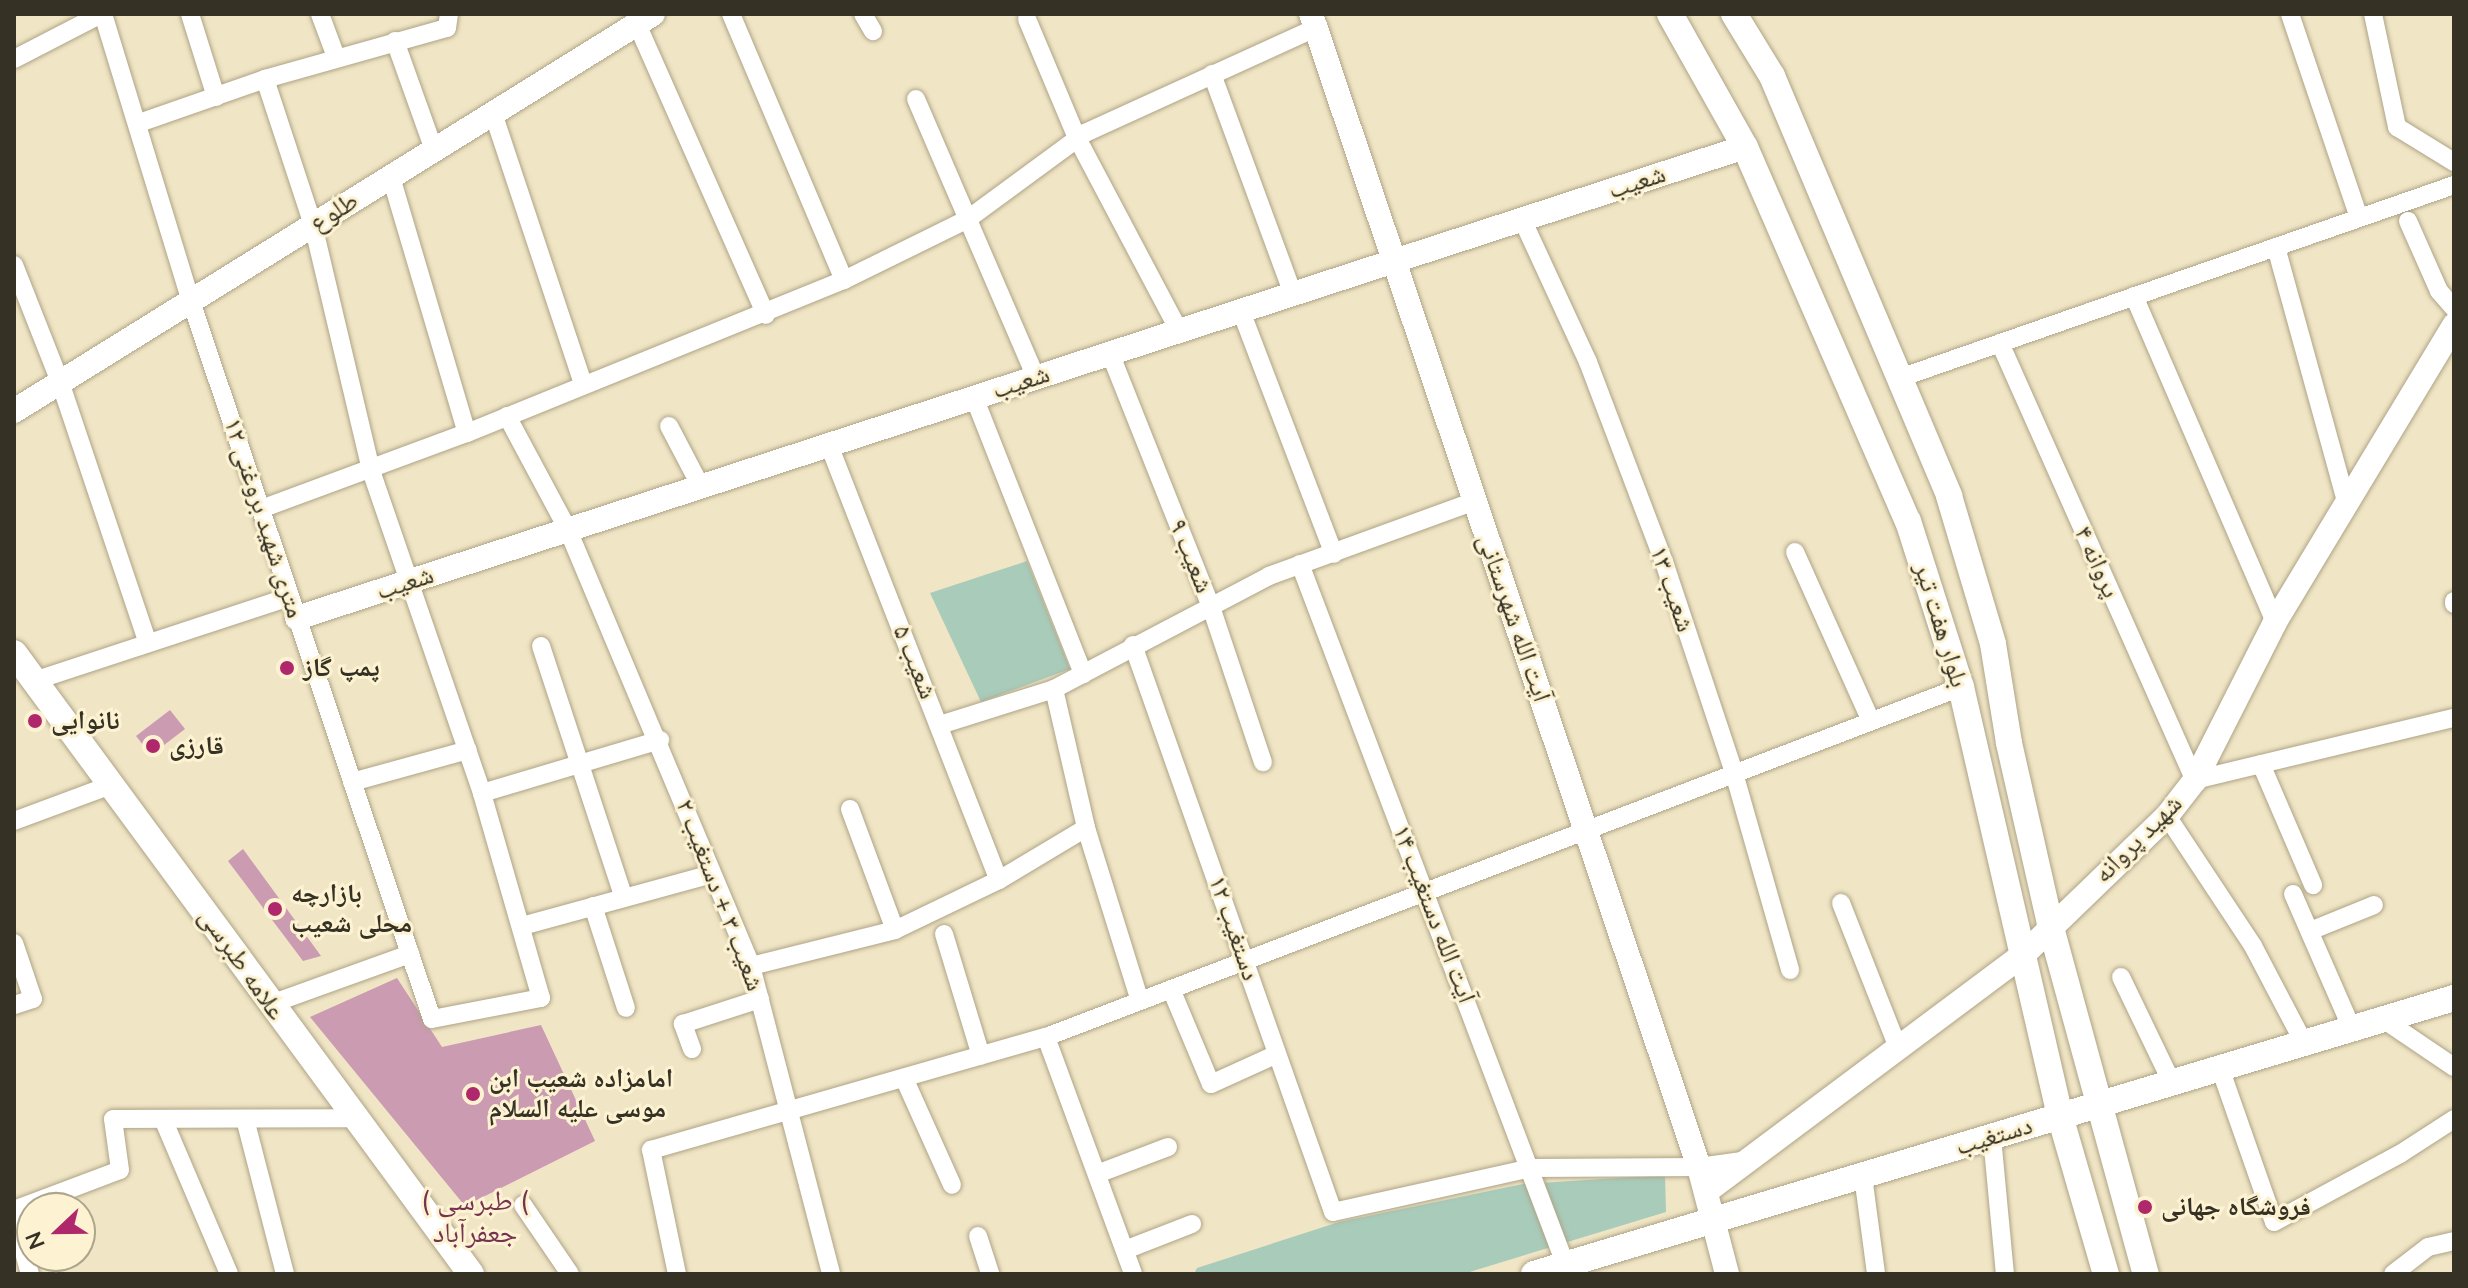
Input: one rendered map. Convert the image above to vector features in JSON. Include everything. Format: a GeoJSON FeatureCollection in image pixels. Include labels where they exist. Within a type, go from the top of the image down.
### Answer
{"type":"FeatureCollection","features":[{"type":"Feature","properties":{"kind":"main road","name":"بلوار هفت تیر"},"geometry":{"type":"LineString","coordinates":[[1670,14],[1745,147],[1908,521],[1961,687],[2060,1116],[2106,1274]]}},
{"type":"Feature","properties":{"kind":"main road","name":"بلوار هفت تیر"},"geometry":{"type":"LineString","coordinates":[[1734,14],[1772,76],[1897,379],[1949,496],[1993,644],[2009,743],[2050,924],[2146,1274]]}},
{"type":"Feature","properties":{"kind":"main road","name":"علامه طبرسی"},"geometry":{"type":"LineString","coordinates":[[14,653],[351,1118],[471,1274]]}},
{"type":"Feature","properties":{"kind":"main road"},"geometry":{"type":"LineString","coordinates":[[1973,749],[2009,743]]}},
{"type":"Feature","properties":{"kind":"main road","name":"دستغیب"},"geometry":{"type":"LineString","coordinates":[[1534,1274],[1568,1269],[1863,1176],[2454,998]]}},
{"type":"Feature","properties":{"kind":"street"},"geometry":{"type":"LineString","coordinates":[[14,59],[102,14]]}},
{"type":"Feature","properties":{"kind":"street","name":"۱۲ متری شهید بروغنی"},"geometry":{"type":"LineString","coordinates":[[102,14],[139,123],[191,301],[432,1019],[541,998],[522,926]]}},
{"type":"Feature","properties":{"kind":"street"},"geometry":{"type":"LineString","coordinates":[[190,14],[216,97]]}},
{"type":"Feature","properties":{"kind":"street"},"geometry":{"type":"LineString","coordinates":[[320,14],[336,57]]}},
{"type":"Feature","properties":{"kind":"street"},"geometry":{"type":"LineString","coordinates":[[139,123],[336,57],[447,28],[449,14]]}},
{"type":"Feature","properties":{"kind":"street"},"geometry":{"type":"LineString","coordinates":[[731,14],[844,280]]}},
{"type":"Feature","properties":{"kind":"street"},"geometry":{"type":"LineString","coordinates":[[863,14],[873,31]]}},
{"type":"Feature","properties":{"kind":"street"},"geometry":{"type":"LineString","coordinates":[[2290,14],[2359,218]]}},
{"type":"Feature","properties":{"kind":"street"},"geometry":{"type":"LineString","coordinates":[[2373,14],[2397,127],[2454,162]]}},
{"type":"Feature","properties":{"kind":"street"},"geometry":{"type":"LineString","coordinates":[[645,19],[766,315]]}},
{"type":"Feature","properties":{"kind":"street","name":"طلوع"},"geometry":{"type":"LineString","coordinates":[[14,411],[645,19]]}},
{"type":"Feature","properties":{"kind":"street"},"geometry":{"type":"LineString","coordinates":[[1027,19],[1077,138],[1179,331]]}},
{"type":"Feature","properties":{"kind":"street"},"geometry":{"type":"LineString","coordinates":[[261,509],[467,433],[583,384],[766,315],[844,280],[968,219],[1077,138],[1212,74],[1313,21]]}},
{"type":"Feature","properties":{"kind":"street","name":"آیت الله شهرستانی"},"geometry":{"type":"LineString","coordinates":[[1313,21],[1707,1191],[1727,1274]]}},
{"type":"Feature","properties":{"kind":"street"},"geometry":{"type":"LineString","coordinates":[[395,41],[434,150]]}},
{"type":"Feature","properties":{"kind":"street"},"geometry":{"type":"LineString","coordinates":[[1212,74],[1293,294]]}},
{"type":"Feature","properties":{"kind":"street"},"geometry":{"type":"LineString","coordinates":[[265,79],[313,225],[371,470],[412,580],[522,926],[712,874]]}},
{"type":"Feature","properties":{"kind":"street"},"geometry":{"type":"LineString","coordinates":[[916,99],[1036,377]]}},
{"type":"Feature","properties":{"kind":"street"},"geometry":{"type":"LineString","coordinates":[[493,113],[583,384]]}},
{"type":"Feature","properties":{"kind":"street","name":"شعیب"},"geometry":{"type":"LineString","coordinates":[[294,608],[412,580],[1745,147]]}},
{"type":"Feature","properties":{"kind":"street"},"geometry":{"type":"LineString","coordinates":[[391,177],[467,433]]}},
{"type":"Feature","properties":{"kind":"street"},"geometry":{"type":"LineString","coordinates":[[1897,379],[2454,185]]}},
{"type":"Feature","properties":{"kind":"street","name":"شعیب ۱۳"},"geometry":{"type":"LineString","coordinates":[[1522,219],[1588,362],[1664,562],[1734,773],[1790,970]]}},
{"type":"Feature","properties":{"kind":"street"},"geometry":{"type":"LineString","coordinates":[[2408,221],[2439,291],[2454,308]]}},
{"type":"Feature","properties":{"kind":"street"},"geometry":{"type":"LineString","coordinates":[[2276,247],[2346,502]]}},
{"type":"Feature","properties":{"kind":"street"},"geometry":{"type":"LineString","coordinates":[[14,265],[60,382],[147,641]]}},
{"type":"Feature","properties":{"kind":"street"},"geometry":{"type":"LineString","coordinates":[[2134,296],[2275,622]]}},
{"type":"Feature","properties":{"kind":"street"},"geometry":{"type":"LineString","coordinates":[[1241,311],[1334,554]]}},
{"type":"Feature","properties":{"kind":"street","name":"شهید پروانه"},"geometry":{"type":"LineString","coordinates":[[1707,1191],[2023,955],[2050,924],[2167,816],[2195,780],[2275,622],[2454,325]]}},
{"type":"Feature","properties":{"kind":"street","name":"پروانه ۴"},"geometry":{"type":"LineString","coordinates":[[2000,343],[2195,780]]}},
{"type":"Feature","properties":{"kind":"street","name":"شعیب ۹"},"geometry":{"type":"LineString","coordinates":[[1110,353],[1210,604],[1263,762]]}},
{"type":"Feature","properties":{"kind":"street"},"geometry":{"type":"LineString","coordinates":[[974,397],[1083,674]]}},
{"type":"Feature","properties":{"kind":"street","name":"شعیب ۳ + دستغیب ۲"},"geometry":{"type":"LineString","coordinates":[[507,416],[568,530],[660,740],[751,966],[831,1274]]}},
{"type":"Feature","properties":{"kind":"street"},"geometry":{"type":"LineString","coordinates":[[669,426],[701,487]]}},
{"type":"Feature","properties":{"kind":"street","name":"شعیب ۵"},"geometry":{"type":"LineString","coordinates":[[829,445],[999,880]]}},
{"type":"Feature","properties":{"kind":"street"},"geometry":{"type":"LineString","coordinates":[[940,725],[1054,689],[1210,604],[1300,564],[1475,501]]}},
{"type":"Feature","properties":{"kind":"street"},"geometry":{"type":"LineString","coordinates":[[1795,552],[1871,721]]}},
{"type":"Feature","properties":{"kind":"street","name":"آیت الله دستغیب ۱۴"},"geometry":{"type":"LineString","coordinates":[[1300,564],[1568,1269]]}},
{"type":"Feature","properties":{"kind":"street"},"geometry":{"type":"LineString","coordinates":[[34,681],[147,641],[294,608]]}},
{"type":"Feature","properties":{"kind":"street","name":"دستغیب ۱۲"},"geometry":{"type":"LineString","coordinates":[[1133,645],[1333,1212],[1531,1168]]}},
{"type":"Feature","properties":{"kind":"street"},"geometry":{"type":"LineString","coordinates":[[541,646],[624,898]]}},
{"type":"Feature","properties":{"kind":"street"},"geometry":{"type":"LineString","coordinates":[[677,1274],[651,1150],[1046,1037],[1961,687]]}},
{"type":"Feature","properties":{"kind":"street"},"geometry":{"type":"LineString","coordinates":[[1054,689],[1086,828],[1140,1001]]}},
{"type":"Feature","properties":{"kind":"street"},"geometry":{"type":"LineString","coordinates":[[2195,780],[2454,718]]}},
{"type":"Feature","properties":{"kind":"street"},"geometry":{"type":"LineString","coordinates":[[482,793],[660,740]]}},
{"type":"Feature","properties":{"kind":"street"},"geometry":{"type":"LineString","coordinates":[[352,782],[468,750]]}},
{"type":"Feature","properties":{"kind":"street"},"geometry":{"type":"LineString","coordinates":[[2261,764],[2313,885]]}},
{"type":"Feature","properties":{"kind":"street"},"geometry":{"type":"LineString","coordinates":[[14,821],[111,785]]}},
{"type":"Feature","properties":{"kind":"street"},"geometry":{"type":"LineString","coordinates":[[850,809],[895,930]]}},
{"type":"Feature","properties":{"kind":"street"},"geometry":{"type":"LineString","coordinates":[[2167,816],[2253,946],[2304,1043]]}},
{"type":"Feature","properties":{"kind":"street"},"geometry":{"type":"LineString","coordinates":[[751,966],[895,930],[999,880],[1086,828]]}},
{"type":"Feature","properties":{"kind":"street"},"geometry":{"type":"LineString","coordinates":[[2293,894],[2352,1029]]}},
{"type":"Feature","properties":{"kind":"street"},"geometry":{"type":"LineString","coordinates":[[1841,903],[1898,1048]]}},
{"type":"Feature","properties":{"kind":"street"},"geometry":{"type":"LineString","coordinates":[[2310,931],[2374,905]]}},
{"type":"Feature","properties":{"kind":"street"},"geometry":{"type":"LineString","coordinates":[[593,906],[626,1008]]}},
{"type":"Feature","properties":{"kind":"street"},"geometry":{"type":"LineString","coordinates":[[944,934],[981,1056]]}},
{"type":"Feature","properties":{"kind":"street"},"geometry":{"type":"LineString","coordinates":[[14,943],[33,999],[14,1005]]}},
{"type":"Feature","properties":{"kind":"street"},"geometry":{"type":"LineString","coordinates":[[271,1004],[410,954]]}},
{"type":"Feature","properties":{"kind":"street"},"geometry":{"type":"LineString","coordinates":[[2121,977],[2172,1083]]}},
{"type":"Feature","properties":{"kind":"street"},"geometry":{"type":"LineString","coordinates":[[1171,989],[1211,1084],[1277,1054]]}},
{"type":"Feature","properties":{"kind":"street"},"geometry":{"type":"LineString","coordinates":[[692,1049],[683,1024],[760,999]]}},
{"type":"Feature","properties":{"kind":"street"},"geometry":{"type":"LineString","coordinates":[[2383,1019],[2454,1067]]}},
{"type":"Feature","properties":{"kind":"street"},"geometry":{"type":"LineString","coordinates":[[1046,1037],[1133,1274]]}},
{"type":"Feature","properties":{"kind":"street"},"geometry":{"type":"LineString","coordinates":[[2220,1068],[2274,1222],[2400,1154],[2454,1119]]}},
{"type":"Feature","properties":{"kind":"street"},"geometry":{"type":"LineString","coordinates":[[904,1078],[952,1185]]}},
{"type":"Feature","properties":{"kind":"street"},"geometry":{"type":"LineString","coordinates":[[30,1274],[14,1213],[120,1170],[113,1119],[351,1118]]}},
{"type":"Feature","properties":{"kind":"street"},"geometry":{"type":"LineString","coordinates":[[163,1119],[229,1274]]}},
{"type":"Feature","properties":{"kind":"street"},"geometry":{"type":"LineString","coordinates":[[245,1119],[285,1274]]}},
{"type":"Feature","properties":{"kind":"street"},"geometry":{"type":"LineString","coordinates":[[1992,1137],[2005,1274]]}},
{"type":"Feature","properties":{"kind":"street"},"geometry":{"type":"LineString","coordinates":[[1097,1174],[1168,1147]]}},
{"type":"Feature","properties":{"kind":"street"},"geometry":{"type":"LineString","coordinates":[[1531,1168],[1699,1167],[1749,1160]]}},
{"type":"Feature","properties":{"kind":"street"},"geometry":{"type":"LineString","coordinates":[[1863,1176],[1876,1274]]}},
{"type":"Feature","properties":{"kind":"street"},"geometry":{"type":"LineString","coordinates":[[523,1205],[570,1274]]}},
{"type":"Feature","properties":{"kind":"street"},"geometry":{"type":"LineString","coordinates":[[1125,1250],[1192,1224]]}},
{"type":"Feature","properties":{"kind":"street"},"geometry":{"type":"LineString","coordinates":[[978,1236],[990,1274]]}},
{"type":"Feature","properties":{"kind":"street"},"geometry":{"type":"LineString","coordinates":[[2393,1274],[2428,1247],[2454,1241]]}},
{"type":"Feature","properties":{"kind":"green space"},"geometry":{"type":"Polygon","coordinates":[[[1027,561],[1070,669],[981,702],[930,593],[1027,561]]]}},
{"type":"Feature","properties":{"kind":"green space"},"geometry":{"type":"Polygon","coordinates":[[[1665,1175],[1666,1212],[1463,1274],[1194,1274],[1197,1268],[1339,1222],[1523,1184],[1665,1175]]]}},
{"type":"Feature","properties":{"kind":"building"},"geometry":{"type":"Polygon","coordinates":[[[170,710],[185,729],[151,755],[136,736],[170,710]]]}},
{"type":"Feature","properties":{"kind":"building","name":"بازارچه محلی شعیب"},"geometry":{"type":"Polygon","coordinates":[[[243,849],[321,956],[303,961],[228,861],[243,849]]]}},
{"type":"Feature","properties":{"kind":"building","name":"امامزاده شعیب ابن موسی علیه السلام"},"geometry":{"type":"Polygon","coordinates":[[[397,978],[442,1047],[541,1025],[595,1141],[465,1206],[310,1017],[397,978]]]}},
{"type":"Feature","properties":{"kind":"place","name":"پمپ گاز"},"geometry":{"type":"Point","coordinates":[287,668]}},
{"type":"Feature","properties":{"kind":"place","name":"نانوایی"},"geometry":{"type":"Point","coordinates":[35,721]}},
{"type":"Feature","properties":{"kind":"place","name":"قارزی"},"geometry":{"type":"Point","coordinates":[153,746]}},
{"type":"Feature","properties":{"kind":"place","name":"بازارچه محلی شعیب"},"geometry":{"type":"Point","coordinates":[275,909]}},
{"type":"Feature","properties":{"kind":"place","name":"امامزاده شعیب ابن موسی علیه السلام"},"geometry":{"type":"Point","coordinates":[473,1094]}},
{"type":"Feature","properties":{"kind":"place","name":"فروشگاه جهانی"},"geometry":{"type":"Point","coordinates":[2145,1207]}},
{"type":"Feature","properties":{"kind":"district","name":"( طبرسی ( جعفرآباد"},"geometry":{"type":"Point","coordinates":[475,1217]}}]}
